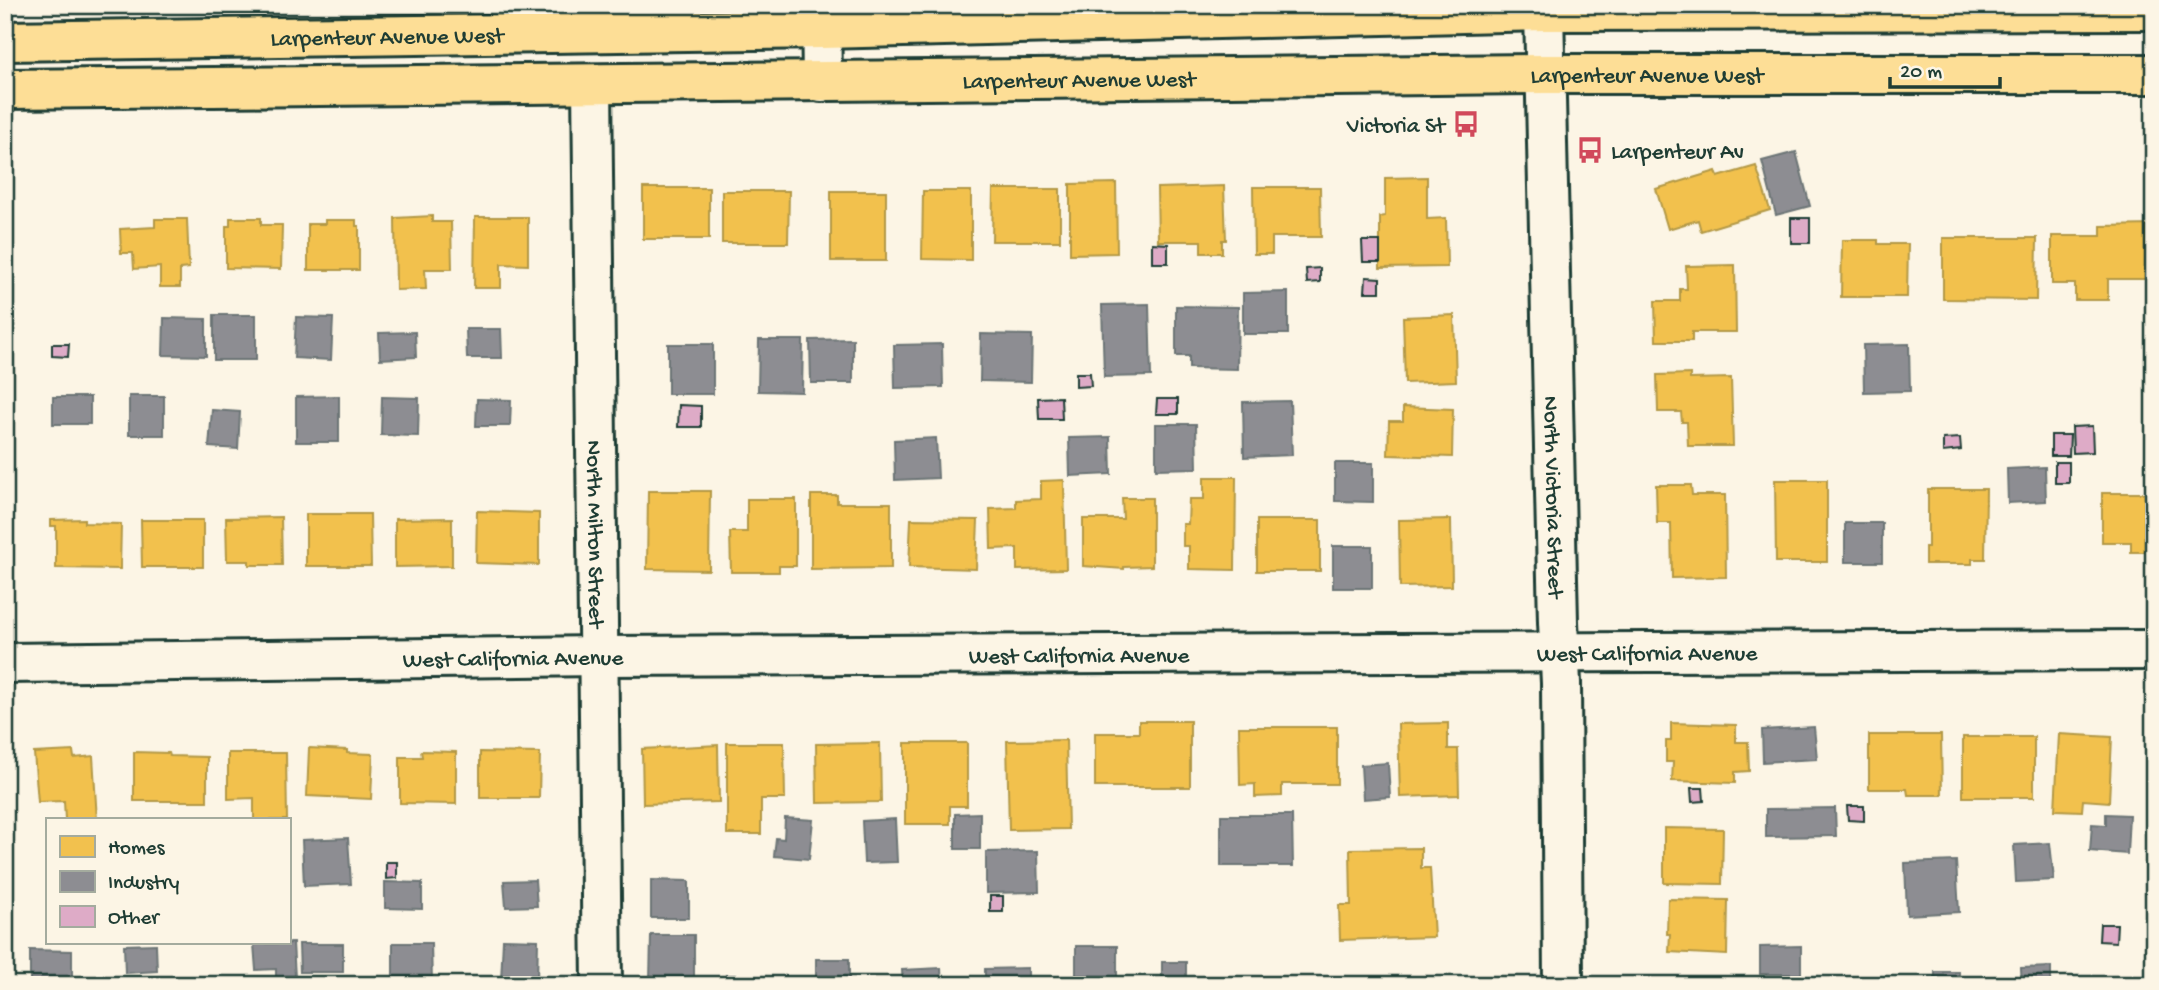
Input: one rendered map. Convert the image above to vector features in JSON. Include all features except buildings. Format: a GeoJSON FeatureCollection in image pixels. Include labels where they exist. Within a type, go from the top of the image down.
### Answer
{"type":"FeatureCollection","features":[{"type":"Feature","properties":{"kind":"main road","name":"Larpenteur Avenue West"},"geometry":{"type":"LineString","coordinates":[[5,41],[821,17],[1544,11],[2154,10]]}},
{"type":"Feature","properties":{"kind":"main road","name":"Larpenteur Avenue West"},"geometry":{"type":"LineString","coordinates":[[5,89],[1545,74],[2154,74]]}},
{"type":"Feature","properties":{"kind":"street","name":"North Victoria Street"},"geometry":{"type":"LineString","coordinates":[[1544,11],[1561,683],[1563,985]]}},
{"type":"Feature","properties":{"kind":"street"},"geometry":{"type":"LineString","coordinates":[[821,17],[822,82]]}},
{"type":"Feature","properties":{"kind":"street","name":"North Milton Street"},"geometry":{"type":"LineString","coordinates":[[592,84],[602,985]]}},
{"type":"Feature","properties":{"kind":"street","name":"West California Avenue"},"geometry":{"type":"LineString","coordinates":[[5,663],[598,656],[2154,650]]}},
{"type":"Feature","properties":{"kind":"place","name":"Victoria St"},"geometry":{"type":"Point","coordinates":[1466,124]}},
{"type":"Feature","properties":{"kind":"place","name":"Larpenteur Av"},"geometry":{"type":"Point","coordinates":[1590,150]}}]}
